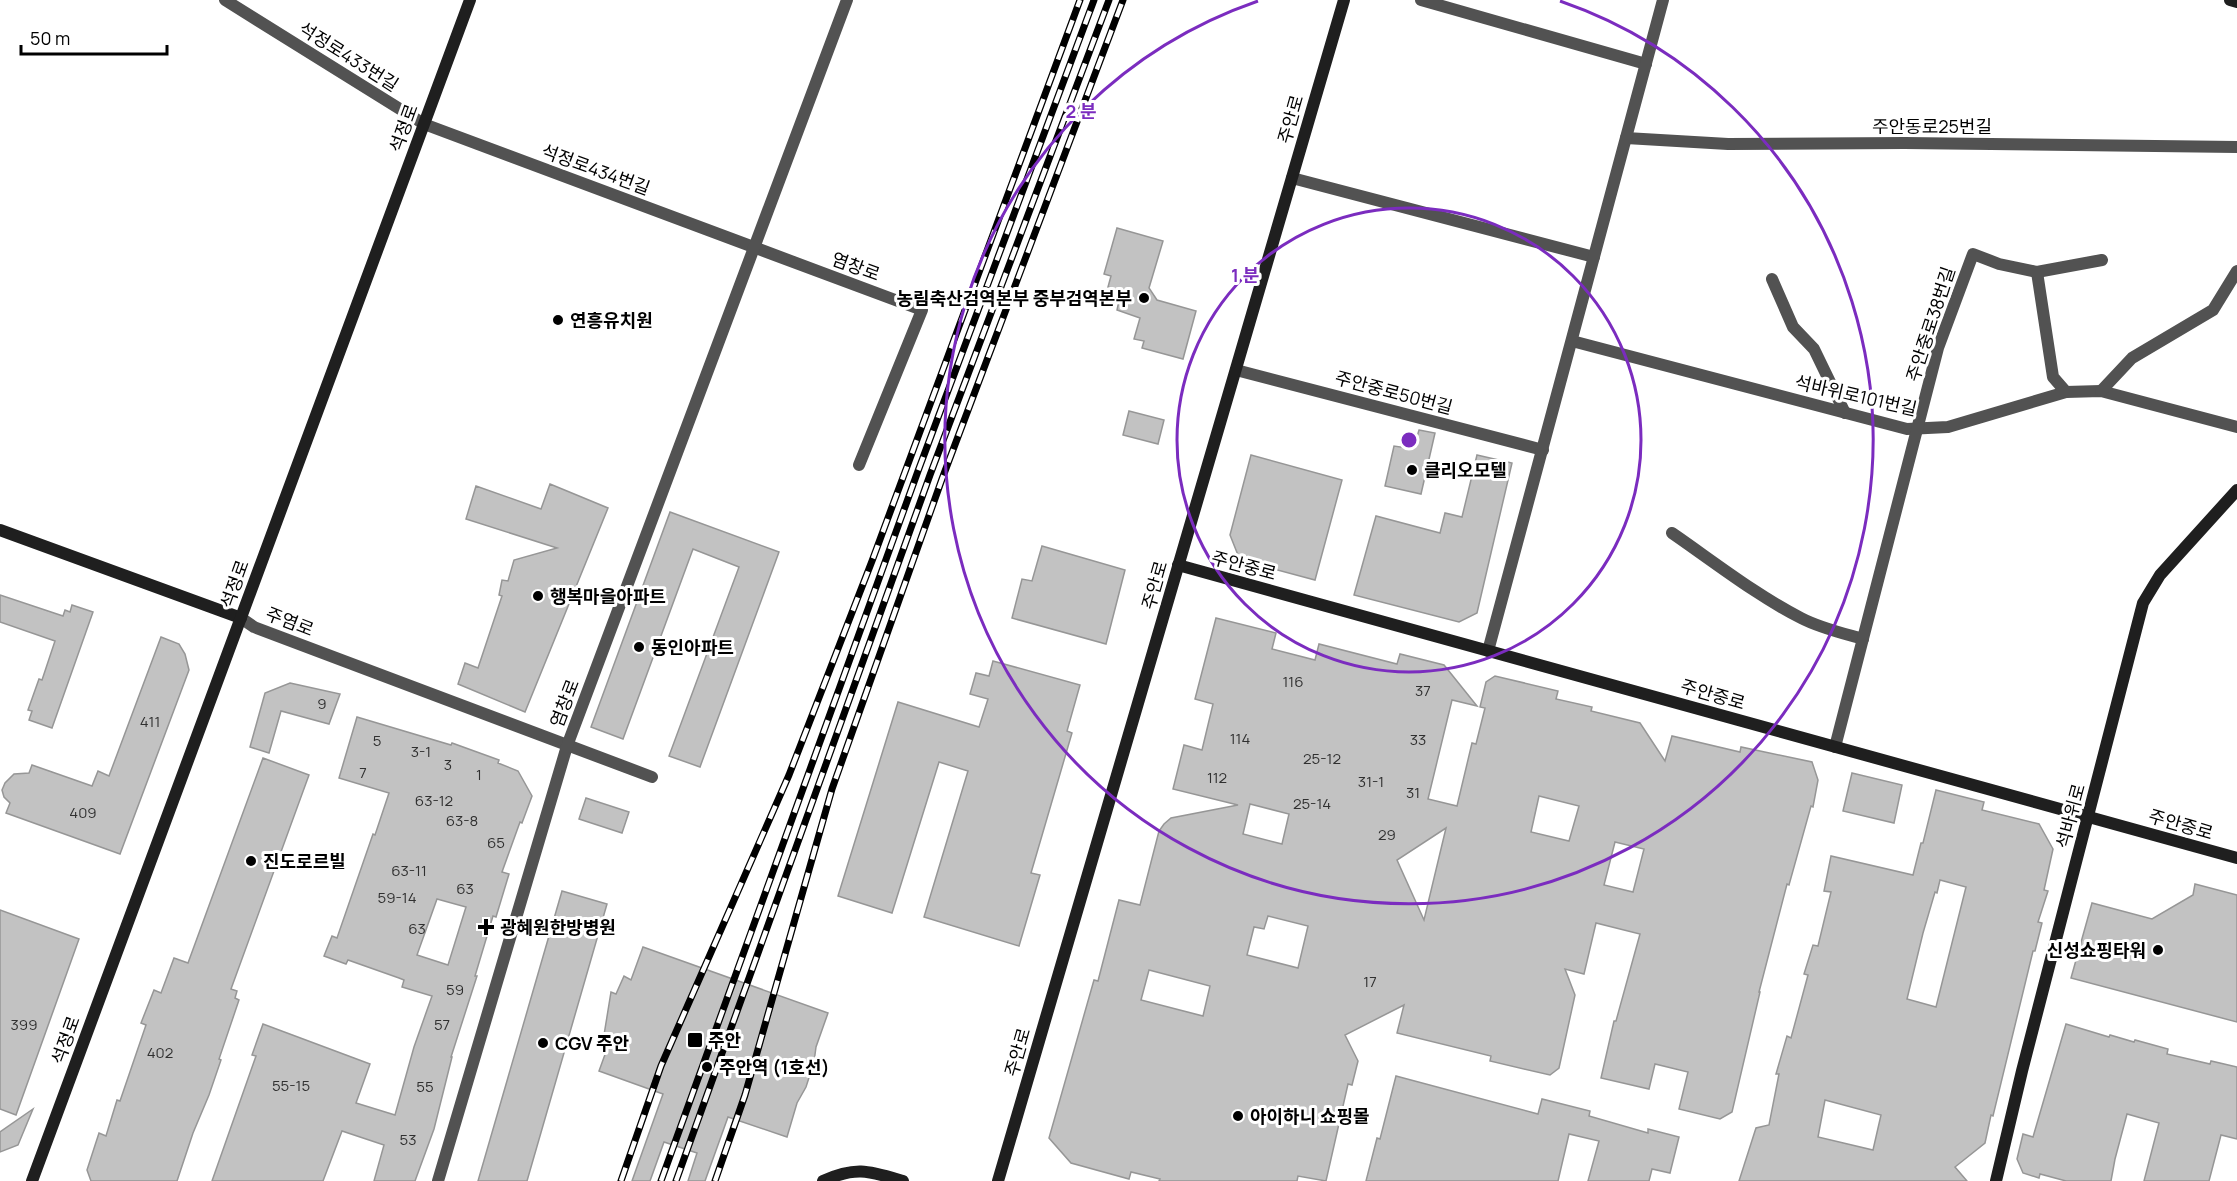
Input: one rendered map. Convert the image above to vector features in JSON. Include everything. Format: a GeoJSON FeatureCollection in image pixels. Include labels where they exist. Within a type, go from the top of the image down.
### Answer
{"type":"FeatureCollection","features":[{"type":"Feature","properties":{"kind":"main road","name":"석정로"},"geometry":{"type":"LineString","coordinates":[[32,1181],[470,0]]}},
{"type":"Feature","properties":{"kind":"main road","name":"주안로"},"geometry":{"type":"LineString","coordinates":[[998,1181],[1344,0]]}},
{"type":"Feature","properties":{"kind":"main road"},"geometry":{"type":"LineString","coordinates":[[2230,0],[2237,2]]}},
{"type":"Feature","properties":{"kind":"main road","name":"석바위로"},"geometry":{"type":"LineString","coordinates":[[1996,1181],[2022,1071],[2143,603],[2160,574],[2237,490]]}},
{"type":"Feature","properties":{"kind":"main road","name":"주염로"},"geometry":{"type":"LineString","coordinates":[[0,530],[240,618]]}},
{"type":"Feature","properties":{"kind":"main road","name":"주안중로"},"geometry":{"type":"LineString","coordinates":[[1178,565],[2237,858]]}},
{"type":"Feature","properties":{"kind":"main road"},"geometry":{"type":"LineString","coordinates":[[823,1181],[854,1170],[873,1172],[903,1181]]}},
{"type":"Feature","properties":{"kind":"street","name":"석정로433번길"},"geometry":{"type":"LineString","coordinates":[[225,0],[424,124]]}},
{"type":"Feature","properties":{"kind":"street","name":"염창로"},"geometry":{"type":"LineString","coordinates":[[438,1181],[567,746],[847,0]]}},
{"type":"Feature","properties":{"kind":"street"},"geometry":{"type":"LineString","coordinates":[[1421,0],[1646,64]]}},
{"type":"Feature","properties":{"kind":"street"},"geometry":{"type":"LineString","coordinates":[[1488,651],[1663,0]]}},
{"type":"Feature","properties":{"kind":"street","name":"석정로434번길"},"geometry":{"type":"LineString","coordinates":[[424,124],[755,247]]}},
{"type":"Feature","properties":{"kind":"street","name":"주안동로25번길"},"geometry":{"type":"LineString","coordinates":[[1626,138],[1728,144],[1905,143],[2237,147]]}},
{"type":"Feature","properties":{"kind":"street"},"geometry":{"type":"LineString","coordinates":[[1292,178],[1594,257]]}},
{"type":"Feature","properties":{"kind":"street","name":"염창로"},"geometry":{"type":"LineString","coordinates":[[755,247],[922,310],[859,465]]}},
{"type":"Feature","properties":{"kind":"street","name":"주안중로38번길"},"geometry":{"type":"LineString","coordinates":[[1835,747],[1938,348],[1972,254],[1999,264],[2037,272],[2102,260]]}},
{"type":"Feature","properties":{"kind":"street"},"geometry":{"type":"LineString","coordinates":[[2101,391],[2132,358],[2213,310],[2237,271]]}},
{"type":"Feature","properties":{"kind":"street"},"geometry":{"type":"LineString","coordinates":[[2037,272],[2053,377],[2066,392]]}},
{"type":"Feature","properties":{"kind":"street"},"geometry":{"type":"LineString","coordinates":[[1772,279],[1793,327],[1814,349],[1845,413]]}},
{"type":"Feature","properties":{"kind":"street","name":"석바위로101번길"},"geometry":{"type":"LineString","coordinates":[[1572,341],[1907,429],[1948,427],[2066,392],[2101,391],[2237,427]]}},
{"type":"Feature","properties":{"kind":"street","name":"주안중로50번길"},"geometry":{"type":"LineString","coordinates":[[1236,370],[1542,450]]}},
{"type":"Feature","properties":{"kind":"street"},"geometry":{"type":"LineString","coordinates":[[1672,533],[1781,607],[1822,627],[1863,639]]}},
{"type":"Feature","properties":{"kind":"street","name":"주염로"},"geometry":{"type":"LineString","coordinates":[[240,618],[254,627],[652,777]]}},
{"type":"Feature","properties":{"kind":"building"},"geometry":{"type":"Polygon","coordinates":[[[1117,228],[1163,241],[1149,288],[1157,300],[1196,311],[1183,359],[1142,348],[1144,341],[1134,339],[1140,318],[1117,310],[1121,291],[1108,287],[1111,276],[1104,274],[1117,228]]]}},
{"type":"Feature","properties":{"kind":"building"},"geometry":{"type":"Polygon","coordinates":[[[1129,411],[1164,420],[1158,444],[1123,435],[1129,411]]]}},
{"type":"Feature","properties":{"kind":"building"},"geometry":{"type":"Polygon","coordinates":[[[1419,430],[1435,433],[1421,494],[1385,486],[1394,446],[1407,448],[1409,438],[1416,440],[1419,430]]]}},
{"type":"Feature","properties":{"kind":"building"},"geometry":{"type":"Polygon","coordinates":[[[1251,455],[1342,480],[1315,580],[1240,560],[1230,535],[1251,455]]]}},
{"type":"Feature","properties":{"kind":"building"},"geometry":{"type":"Polygon","coordinates":[[[1477,455],[1512,463],[1477,613],[1459,622],[1354,595],[1376,516],[1440,533],[1445,513],[1462,517],[1477,455]]]}},
{"type":"Feature","properties":{"kind":"building","name":"행복마을아파트"},"geometry":{"type":"Polygon","coordinates":[[[550,484],[608,508],[525,712],[458,684],[465,663],[478,668],[502,596],[499,595],[502,580],[508,581],[514,560],[557,548],[466,519],[476,486],[541,509],[550,484]]]}},
{"type":"Feature","properties":{"kind":"building","name":"동인아파트"},"geometry":{"type":"Polygon","coordinates":[[[670,512],[779,552],[700,767],[669,756],[739,567],[693,549],[623,739],[591,727],[670,512]]]}},
{"type":"Feature","properties":{"kind":"building"},"geometry":{"type":"Polygon","coordinates":[[[1042,546],[1125,570],[1106,644],[1012,618],[1022,579],[1032,581],[1042,546]]]}},
{"type":"Feature","properties":{"kind":"building"},"geometry":{"type":"Polygon","coordinates":[[[0,595],[63,616],[65,610],[70,612],[72,605],[93,612],[52,728],[29,720],[32,711],[28,710],[39,679],[42,680],[55,641],[0,622],[0,595]]]}},
{"type":"Feature","properties":{"kind":"building"},"geometry":{"type":"Polygon","coordinates":[[[1216,618],[1276,633],[1272,649],[1315,660],[1319,644],[1397,664],[1400,654],[1444,665],[1477,706],[1452,700],[1428,799],[1457,806],[1472,743],[1476,744],[1485,708],[1480,707],[1486,682],[1495,676],[1558,691],[1556,699],[1592,707],[1591,711],[1640,723],[1665,761],[1672,736],[1740,752],[1741,747],[1812,762],[1818,780],[1813,807],[1811,806],[1789,885],[1787,884],[1759,992],[1732,1112],[1720,1119],[1679,1109],[1688,1072],[1655,1064],[1649,1089],[1601,1078],[1614,1021],[1616,1021],[1640,934],[1596,923],[1584,974],[1565,969],[1575,995],[1559,1068],[1550,1075],[1490,1061],[1491,1056],[1397,1033],[1404,1005],[1345,1035],[1358,1061],[1352,1085],[1348,1084],[1326,1181],[1298,1176],[1297,1181],[1159,1181],[1160,1179],[1131,1172],[1129,1179],[1071,1163],[1049,1138],[1094,980],[1098,981],[1119,900],[1140,905],[1159,831],[1171,818],[1238,805],[1173,789],[1184,745],[1202,750],[1213,704],[1195,699],[1216,618]],[[1539,796],[1531,832],[1569,841],[1579,806],[1539,796]],[[1250,804],[1243,834],[1282,844],[1289,814],[1250,804]],[[1446,828],[1397,860],[1424,920],[1446,828]],[[1615,842],[1604,885],[1633,892],[1644,849],[1615,842]],[[1268,916],[1264,929],[1254,927],[1247,955],[1298,968],[1308,926],[1268,916]],[[1149,970],[1141,1000],[1203,1016],[1210,986],[1149,970]]]}},
{"type":"Feature","properties":{"kind":"building"},"geometry":{"type":"Polygon","coordinates":[[[161,637],[179,644],[185,654],[189,670],[120,854],[6,813],[10,803],[4,797],[2,790],[5,783],[14,774],[29,773],[32,765],[92,786],[98,771],[109,776],[161,637]]]}},
{"type":"Feature","properties":{"kind":"building"},"geometry":{"type":"Polygon","coordinates":[[[993,661],[1080,685],[1067,731],[1072,733],[1031,873],[1040,875],[1019,946],[924,917],[968,771],[939,762],[892,913],[838,896],[898,702],[979,727],[988,699],[970,694],[976,673],[989,676],[993,661]]]}},
{"type":"Feature","properties":{"kind":"building"},"geometry":{"type":"Polygon","coordinates":[[[290,683],[340,694],[329,724],[281,711],[269,753],[250,747],[265,693],[290,683]]]}},
{"type":"Feature","properties":{"kind":"building"},"geometry":{"type":"Polygon","coordinates":[[[357,717],[451,745],[452,743],[499,760],[498,763],[518,771],[532,796],[502,872],[509,874],[496,917],[493,916],[451,1057],[434,1129],[415,1181],[374,1181],[384,1145],[342,1131],[323,1181],[212,1181],[256,1056],[252,1055],[263,1024],[370,1064],[356,1103],[395,1115],[414,1047],[432,996],[402,987],[404,980],[399,978],[348,960],[346,964],[324,956],[332,936],[337,938],[389,793],[339,778],[357,717]],[[437,899],[417,955],[448,965],[466,907],[437,899]]]}},
{"type":"Feature","properties":{"kind":"building"},"geometry":{"type":"Polygon","coordinates":[[[263,758],[309,775],[231,989],[237,991],[235,998],[239,1000],[219,1059],[221,1060],[177,1181],[91,1181],[87,1170],[99,1133],[106,1136],[117,1100],[120,1101],[146,1025],[141,1023],[154,990],[161,993],[174,958],[188,963],[263,758]]]}},
{"type":"Feature","properties":{"kind":"building"},"geometry":{"type":"Polygon","coordinates":[[[1852,773],[1902,785],[1894,823],[1843,811],[1852,773]]]}},
{"type":"Feature","properties":{"kind":"building"},"geometry":{"type":"Polygon","coordinates":[[[1936,790],[1984,802],[1982,810],[2039,824],[2053,849],[2044,890],[2048,891],[2038,922],[2042,923],[1985,1143],[1955,1167],[1967,1181],[1739,1181],[1756,1128],[1769,1125],[1779,1074],[1776,1074],[1787,1036],[1791,1038],[1808,975],[1804,974],[1813,945],[1818,946],[1831,892],[1824,891],[1831,856],[1913,875],[1921,843],[1923,843],[1936,790]],[[1940,880],[1923,933],[1907,999],[1936,1007],[1966,887],[1940,880]],[[1825,1100],[1818,1137],[1873,1150],[1881,1115],[1825,1100]]]}},
{"type":"Feature","properties":{"kind":"building"},"geometry":{"type":"Polygon","coordinates":[[[586,798],[629,812],[622,833],[579,819],[586,798]]]}},
{"type":"Feature","properties":{"kind":"building","name":"신성쇼핑타워"},"geometry":{"type":"Polygon","coordinates":[[[2195,884],[2237,895],[2237,1022],[2071,978],[2092,903],[2152,919],[2193,895],[2195,884]]]}},
{"type":"Feature","properties":{"kind":"building"},"geometry":{"type":"Polygon","coordinates":[[[562,891],[607,904],[527,1181],[478,1181],[562,891]]]}},
{"type":"Feature","properties":{"kind":"building"},"geometry":{"type":"Polygon","coordinates":[[[0,910],[79,939],[16,1115],[0,1109],[0,910]]]}},
{"type":"Feature","properties":{"kind":"building","name":"주안역 (1호선)"},"geometry":{"type":"Polygon","coordinates":[[[643,947],[828,1013],[816,1047],[806,1087],[797,1103],[787,1137],[728,1117],[705,1181],[688,1181],[697,1153],[664,1142],[650,1181],[632,1181],[663,1094],[599,1071],[611,1038],[604,1035],[611,992],[616,994],[624,976],[631,980],[643,947]]]}},
{"type":"Feature","properties":{"kind":"building"},"geometry":{"type":"Polygon","coordinates":[[[2066,1024],[2109,1037],[2110,1035],[2134,1042],[2135,1040],[2168,1049],[2167,1054],[2210,1064],[2211,1061],[2237,1067],[2237,1139],[2221,1135],[2209,1181],[2144,1181],[2159,1123],[2127,1114],[2111,1181],[2066,1181],[2040,1174],[2039,1178],[2023,1173],[2017,1159],[2023,1134],[2033,1137],[2066,1024]]]}},
{"type":"Feature","properties":{"kind":"building"},"geometry":{"type":"Polygon","coordinates":[[[1396,1076],[1538,1114],[1542,1099],[1590,1111],[1589,1116],[1648,1133],[1648,1129],[1679,1137],[1670,1173],[1652,1169],[1649,1181],[1588,1181],[1599,1141],[1569,1134],[1558,1181],[1366,1181],[1377,1138],[1380,1139],[1396,1076]]]}},
{"type":"Feature","properties":{"kind":"building"},"geometry":{"type":"Polygon","coordinates":[[[33,1109],[18,1145],[0,1152],[0,1132],[33,1109]]]}},
{"type":"Feature","properties":{"kind":"railway"},"geometry":{"type":"LineString","coordinates":[[621,1181],[661,1066],[789,775],[872,561],[1080,0]]}},
{"type":"Feature","properties":{"kind":"railway"},"geometry":{"type":"LineString","coordinates":[[661,1181],[918,471],[1094,0]]}},
{"type":"Feature","properties":{"kind":"railway"},"geometry":{"type":"LineString","coordinates":[[676,1181],[930,475],[1109,0]]}},
{"type":"Feature","properties":{"kind":"railway"},"geometry":{"type":"LineString","coordinates":[[715,1181],[745,1095],[832,789],[942,479],[1123,0]]}},
{"type":"Feature","properties":{"kind":"place","name":"농림축산검역본부 중부검역본부"},"geometry":{"type":"Point","coordinates":[1144,298]}},
{"type":"Feature","properties":{"kind":"place","name":"연흥유치원"},"geometry":{"type":"Point","coordinates":[558,320]}},
{"type":"Feature","properties":{"kind":"place","name":"클리오모텔"},"geometry":{"type":"Point","coordinates":[1412,470]}},
{"type":"Feature","properties":{"kind":"place","name":"행복마을아파트"},"geometry":{"type":"Point","coordinates":[538,596]}},
{"type":"Feature","properties":{"kind":"place","name":"동인아파트"},"geometry":{"type":"Point","coordinates":[639,647]}},
{"type":"Feature","properties":{"kind":"place","name":"진도로르빌"},"geometry":{"type":"Point","coordinates":[251,861]}},
{"type":"Feature","properties":{"kind":"place","name":"광혜원한방병원"},"geometry":{"type":"Point","coordinates":[486,927]}},
{"type":"Feature","properties":{"kind":"place","name":"신성쇼핑타워"},"geometry":{"type":"Point","coordinates":[2158,950]}},
{"type":"Feature","properties":{"kind":"place","name":"주안"},"geometry":{"type":"Point","coordinates":[695,1040]}},
{"type":"Feature","properties":{"kind":"place","name":"CGV 주안"},"geometry":{"type":"Point","coordinates":[543,1043]}},
{"type":"Feature","properties":{"kind":"place","name":"주안역 (1호선)"},"geometry":{"type":"Point","coordinates":[707,1067]}},
{"type":"Feature","properties":{"kind":"place","name":"아이하니 쇼핑몰"},"geometry":{"type":"Point","coordinates":[1238,1116]}}]}
